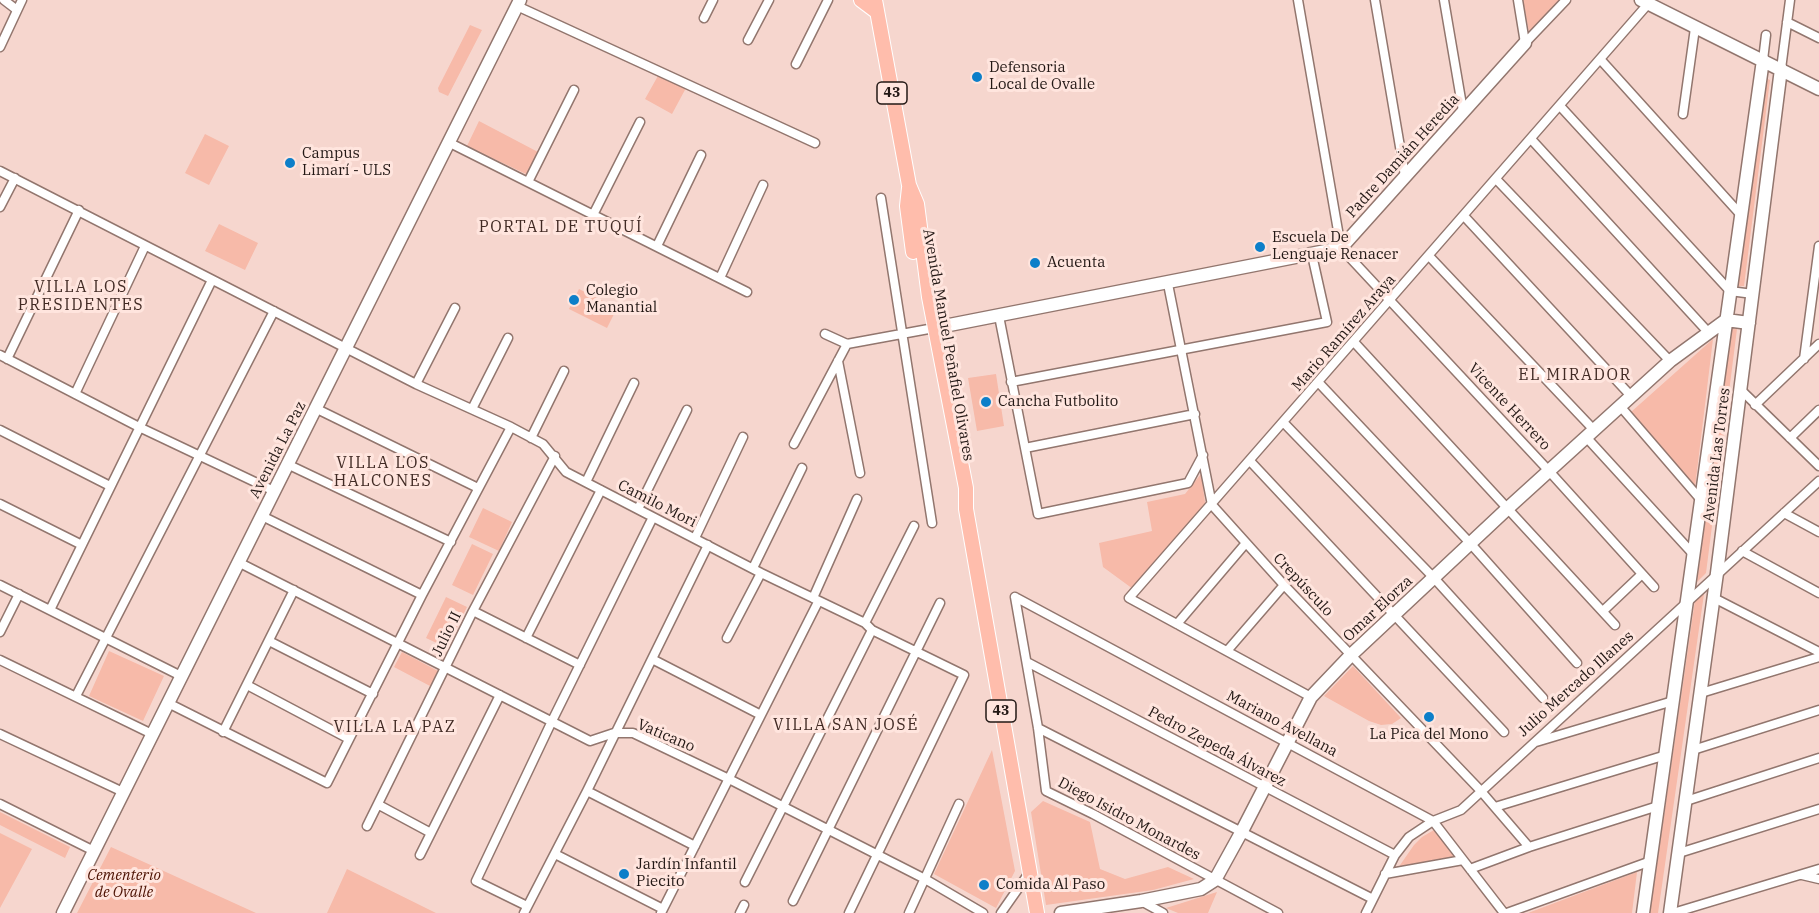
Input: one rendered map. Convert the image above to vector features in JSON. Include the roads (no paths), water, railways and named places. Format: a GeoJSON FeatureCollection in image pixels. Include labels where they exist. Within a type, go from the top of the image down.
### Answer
{"type":"FeatureCollection","features":[{"type":"Feature","properties":{"kind":"main road"},"geometry":{"type":"LineString","coordinates":[[861,0],[876,6]]}},
{"type":"Feature","properties":{"kind":"main road","name":"Avenida Manuel Peñafiel Olivares"},"geometry":{"type":"LineString","coordinates":[[876,6],[909,186],[917,204],[930,329],[966,488],[966,509],[1037,913]]}},
{"type":"Feature","properties":{"kind":"street"},"geometry":{"type":"LineString","coordinates":[[4,0],[17,10]]}},
{"type":"Feature","properties":{"kind":"street"},"geometry":{"type":"LineString","coordinates":[[0,47],[22,0]]}},
{"type":"Feature","properties":{"kind":"street"},"geometry":{"type":"LineString","coordinates":[[704,18],[714,0]]}},
{"type":"Feature","properties":{"kind":"street"},"geometry":{"type":"LineString","coordinates":[[748,40],[769,0]]}},
{"type":"Feature","properties":{"kind":"street"},"geometry":{"type":"LineString","coordinates":[[796,64],[828,0]]}},
{"type":"Feature","properties":{"kind":"street"},"geometry":{"type":"LineString","coordinates":[[825,334],[847,344],[1168,284],[1341,248],[1298,0]]}},
{"type":"Feature","properties":{"kind":"street"},"geometry":{"type":"LineString","coordinates":[[1375,0],[1406,176]]}},
{"type":"Feature","properties":{"kind":"street"},"geometry":{"type":"LineString","coordinates":[[1444,0],[1463,111]]}},
{"type":"Feature","properties":{"kind":"street"},"geometry":{"type":"LineString","coordinates":[[1518,0],[1525,43]]}},
{"type":"Feature","properties":{"kind":"street","name":"Padre Damián Heredia"},"geometry":{"type":"LineString","coordinates":[[1341,248],[1566,0]]}},
{"type":"Feature","properties":{"kind":"street","name":"Avenida Las Torres"},"geometry":{"type":"LineString","coordinates":[[1672,913],[1790,0]]}},
{"type":"Feature","properties":{"kind":"street"},"geometry":{"type":"LineString","coordinates":[[1644,2],[1819,89]]}},
{"type":"Feature","properties":{"kind":"street","name":"Mario Ramírez Araya"},"geometry":{"type":"LineString","coordinates":[[1178,624],[1129,598],[1560,106],[1644,2]]}},
{"type":"Feature","properties":{"kind":"street"},"geometry":{"type":"LineString","coordinates":[[518,3],[815,142]]}},
{"type":"Feature","properties":{"kind":"street","name":"Avenida La Paz"},"geometry":{"type":"LineString","coordinates":[[63,913],[518,3]]}},
{"type":"Feature","properties":{"kind":"street"},"geometry":{"type":"LineString","coordinates":[[1787,22],[1819,38]]}},
{"type":"Feature","properties":{"kind":"street"},"geometry":{"type":"LineString","coordinates":[[1683,114],[1695,28]]}},
{"type":"Feature","properties":{"kind":"street","name":"Avenida Las Torres"},"geometry":{"type":"LineString","coordinates":[[1643,913],[1766,35]]}},
{"type":"Feature","properties":{"kind":"street"},"geometry":{"type":"LineString","coordinates":[[1600,59],[1741,215]]}},
{"type":"Feature","properties":{"kind":"street"},"geometry":{"type":"LineString","coordinates":[[528,182],[574,90]]}},
{"type":"Feature","properties":{"kind":"street"},"geometry":{"type":"LineString","coordinates":[[1560,106],[1730,291],[1753,294]]}},
{"type":"Feature","properties":{"kind":"street"},"geometry":{"type":"LineString","coordinates":[[593,215],[640,122]]}},
{"type":"Feature","properties":{"kind":"street"},"geometry":{"type":"LineString","coordinates":[[1531,139],[1708,332]]}},
{"type":"Feature","properties":{"kind":"street"},"geometry":{"type":"LineString","coordinates":[[448,142],[747,292]]}},
{"type":"Feature","properties":{"kind":"street"},"geometry":{"type":"LineString","coordinates":[[657,246],[701,155]]}},
{"type":"Feature","properties":{"kind":"street","name":"Camilo Mori"},"geometry":{"type":"LineString","coordinates":[[0,171],[416,384],[511,427],[543,444],[566,472],[757,571],[865,622],[872,630],[964,675],[878,855]]}},
{"type":"Feature","properties":{"kind":"street"},"geometry":{"type":"LineString","coordinates":[[0,207],[15,178]]}},
{"type":"Feature","properties":{"kind":"street"},"geometry":{"type":"LineString","coordinates":[[1496,179],[1670,361]]}},
{"type":"Feature","properties":{"kind":"street"},"geometry":{"type":"LineString","coordinates":[[720,278],[763,185]]}},
{"type":"Feature","properties":{"kind":"street"},"geometry":{"type":"LineString","coordinates":[[881,198],[932,523]]}},
{"type":"Feature","properties":{"kind":"street"},"geometry":{"type":"LineString","coordinates":[[79,210],[3,357],[139,427],[274,491]]}},
{"type":"Feature","properties":{"kind":"street"},"geometry":{"type":"LineString","coordinates":[[1464,216],[1631,396]]}},
{"type":"Feature","properties":{"kind":"street"},"geometry":{"type":"LineString","coordinates":[[75,394],[145,246]]}},
{"type":"Feature","properties":{"kind":"street"},"geometry":{"type":"LineString","coordinates":[[1804,359],[1819,246]]}},
{"type":"Feature","properties":{"kind":"street","name":"Vicente Herrero"},"geometry":{"type":"LineString","coordinates":[[1341,248],[1654,587]]}},
{"type":"Feature","properties":{"kind":"street"},"geometry":{"type":"LineString","coordinates":[[1011,382],[1327,322],[1312,255]]}},
{"type":"Feature","properties":{"kind":"street"},"geometry":{"type":"LineString","coordinates":[[1430,256],[1590,434],[1694,555]]}},
{"type":"Feature","properties":{"kind":"street"},"geometry":{"type":"LineString","coordinates":[[50,610],[212,280]]}},
{"type":"Feature","properties":{"kind":"street"},"geometry":{"type":"LineString","coordinates":[[1168,284],[1212,505]]}},
{"type":"Feature","properties":{"kind":"street"},"geometry":{"type":"LineString","coordinates":[[416,384],[455,308]]}},
{"type":"Feature","properties":{"kind":"street"},"geometry":{"type":"LineString","coordinates":[[76,696],[274,311]]}},
{"type":"Feature","properties":{"kind":"street"},"geometry":{"type":"LineString","coordinates":[[999,316],[1038,514],[1188,483],[1203,454]]}},
{"type":"Feature","properties":{"kind":"street"},"geometry":{"type":"LineString","coordinates":[[1726,320],[1749,322]]}},
{"type":"Feature","properties":{"kind":"street","name":"Omar Elorza"},"geometry":{"type":"LineString","coordinates":[[1215,879],[1311,697],[1351,655],[1470,543],[1631,396],[1670,361],[1726,320]]}},
{"type":"Feature","properties":{"kind":"street"},"geometry":{"type":"LineString","coordinates":[[472,409],[508,338]]}},
{"type":"Feature","properties":{"kind":"street"},"geometry":{"type":"LineString","coordinates":[[1354,342],[1615,625]]}},
{"type":"Feature","properties":{"kind":"street"},"geometry":{"type":"LineString","coordinates":[[794,444],[847,344]]}},
{"type":"Feature","properties":{"kind":"street"},"geometry":{"type":"LineString","coordinates":[[1755,405],[1819,344]]}},
{"type":"Feature","properties":{"kind":"street"},"geometry":{"type":"LineString","coordinates":[[838,361],[860,473]]}},
{"type":"Feature","properties":{"kind":"street"},"geometry":{"type":"LineString","coordinates":[[531,438],[564,371]]}},
{"type":"Feature","properties":{"kind":"street"},"geometry":{"type":"LineString","coordinates":[[586,482],[634,383]]}},
{"type":"Feature","properties":{"kind":"street"},"geometry":{"type":"LineString","coordinates":[[1319,383],[1470,543],[1577,663]]}},
{"type":"Feature","properties":{"kind":"street"},"geometry":{"type":"LineString","coordinates":[[1741,390],[1819,466]]}},
{"type":"Feature","properties":{"kind":"street"},"geometry":{"type":"LineString","coordinates":[[1620,406],[1701,500]]}},
{"type":"Feature","properties":{"kind":"street"},"geometry":{"type":"LineString","coordinates":[[315,408],[478,489]]}},
{"type":"Feature","properties":{"kind":"street"},"geometry":{"type":"LineString","coordinates":[[638,509],[687,410]]}},
{"type":"Feature","properties":{"kind":"street"},"geometry":{"type":"LineString","coordinates":[[1790,438],[1819,410]]}},
{"type":"Feature","properties":{"kind":"street"},"geometry":{"type":"LineString","coordinates":[[1025,448],[1195,414]]}},
{"type":"Feature","properties":{"kind":"street"},"geometry":{"type":"LineString","coordinates":[[1284,423],[1434,578],[1543,698]]}},
{"type":"Feature","properties":{"kind":"street"},"geometry":{"type":"LineString","coordinates":[[168,703],[327,783],[422,595],[511,427]]}},
{"type":"Feature","properties":{"kind":"street"},"geometry":{"type":"LineString","coordinates":[[0,430],[110,486]]}},
{"type":"Feature","properties":{"kind":"street"},"geometry":{"type":"LineString","coordinates":[[695,538],[743,436]]}},
{"type":"Feature","properties":{"kind":"street","name":"Julio II"},"geometry":{"type":"LineString","coordinates":[[367,826],[473,611],[555,456]]}},
{"type":"Feature","properties":{"kind":"street"},"geometry":{"type":"LineString","coordinates":[[1250,461],[1504,732]]}},
{"type":"Feature","properties":{"kind":"street"},"geometry":{"type":"LineString","coordinates":[[287,464],[451,542]]}},
{"type":"Feature","properties":{"kind":"street"},"geometry":{"type":"LineString","coordinates":[[728,638],[802,468]]}},
{"type":"Feature","properties":{"kind":"street","name":"Julio Mercado Illanes"},"geometry":{"type":"LineString","coordinates":[[1366,913],[1395,855],[1409,837],[1433,821],[1461,810],[1480,790],[1819,482]]}},
{"type":"Feature","properties":{"kind":"street"},"geometry":{"type":"LineString","coordinates":[[526,638],[601,490]]}},
{"type":"Feature","properties":{"kind":"street"},"geometry":{"type":"LineString","coordinates":[[555,854],[662,911],[761,715],[815,600],[857,499]]}},
{"type":"Feature","properties":{"kind":"street"},"geometry":{"type":"LineString","coordinates":[[0,504],[82,545]]}},
{"type":"Feature","properties":{"kind":"street","name":"Crepúsculo"},"geometry":{"type":"LineString","coordinates":[[1212,505],[1284,585],[1480,790],[1529,847]]}},
{"type":"Feature","properties":{"kind":"street"},"geometry":{"type":"LineString","coordinates":[[1784,513],[1819,532]]}},
{"type":"Feature","properties":{"kind":"street"},"geometry":{"type":"LineString","coordinates":[[262,516],[422,595]]}},
{"type":"Feature","properties":{"kind":"street"},"geometry":{"type":"LineString","coordinates":[[653,517],[579,665],[476,881],[525,909],[587,791],[708,545]]}},
{"type":"Feature","properties":{"kind":"street"},"geometry":{"type":"LineString","coordinates":[[865,622],[914,526]]}},
{"type":"Feature","properties":{"kind":"street"},"geometry":{"type":"LineString","coordinates":[[1246,543],[1178,624],[1311,697]]}},
{"type":"Feature","properties":{"kind":"street"},"geometry":{"type":"LineString","coordinates":[[1742,551],[1819,593]]}},
{"type":"Feature","properties":{"kind":"street","name":"Vaticano"},"geometry":{"type":"LineString","coordinates":[[238,562],[590,741],[614,733],[633,733],[925,879],[983,913]]}},
{"type":"Feature","properties":{"kind":"street"},"geometry":{"type":"LineString","coordinates":[[1603,611],[1642,574]]}},
{"type":"Feature","properties":{"kind":"street"},"geometry":{"type":"LineString","coordinates":[[0,585],[181,676]]}},
{"type":"Feature","properties":{"kind":"street"},"geometry":{"type":"LineString","coordinates":[[1227,651],[1284,585]]}},
{"type":"Feature","properties":{"kind":"street"},"geometry":{"type":"LineString","coordinates":[[223,732],[294,590]]}},
{"type":"Feature","properties":{"kind":"street"},"geometry":{"type":"LineString","coordinates":[[0,632],[19,594]]}},
{"type":"Feature","properties":{"kind":"street","name":"Diego Isidro Monardes"},"geometry":{"type":"LineString","coordinates":[[1015,597],[1038,728],[1046,791],[1278,913]]}},
{"type":"Feature","properties":{"kind":"street","name":"Mariano Avellana"},"geometry":{"type":"LineString","coordinates":[[1015,597],[1433,821],[1505,913]]}},
{"type":"Feature","properties":{"kind":"street"},"geometry":{"type":"LineString","coordinates":[[1714,598],[1819,652]]}},
{"type":"Feature","properties":{"kind":"street"},"geometry":{"type":"LineString","coordinates":[[793,901],[940,603]]}},
{"type":"Feature","properties":{"kind":"street"},"geometry":{"type":"LineString","coordinates":[[473,611],[579,665]]}},
{"type":"Feature","properties":{"kind":"street"},"geometry":{"type":"LineString","coordinates":[[745,882],[872,630]]}},
{"type":"Feature","properties":{"kind":"street"},"geometry":{"type":"LineString","coordinates":[[269,641],[373,694]]}},
{"type":"Feature","properties":{"kind":"street"},"geometry":{"type":"LineString","coordinates":[[1701,693],[1819,657]]}},
{"type":"Feature","properties":{"kind":"street"},"geometry":{"type":"LineString","coordinates":[[652,659],[761,715]]}},
{"type":"Feature","properties":{"kind":"street"},"geometry":{"type":"LineString","coordinates":[[0,660],[152,734]]}},
{"type":"Feature","properties":{"kind":"street","name":"Pedro Zepeda Álvarez"},"geometry":{"type":"LineString","coordinates":[[1027,662],[1395,855]]}},
{"type":"Feature","properties":{"kind":"street"},"geometry":{"type":"LineString","coordinates":[[247,685],[349,739]]}},
{"type":"Feature","properties":{"kind":"street"},"geometry":{"type":"LineString","coordinates":[[420,855],[500,695]]}},
{"type":"Feature","properties":{"kind":"street"},"geometry":{"type":"LineString","coordinates":[[1531,744],[1673,701]]}},
{"type":"Feature","properties":{"kind":"street"},"geometry":{"type":"LineString","coordinates":[[1693,750],[1819,710]]}},
{"type":"Feature","properties":{"kind":"street"},"geometry":{"type":"LineString","coordinates":[[1038,728],[1373,899]]}},
{"type":"Feature","properties":{"kind":"street"},"geometry":{"type":"LineString","coordinates":[[0,734],[123,792]]}},
{"type":"Feature","properties":{"kind":"street"},"geometry":{"type":"LineString","coordinates":[[1495,807],[1666,756]]}},
{"type":"Feature","properties":{"kind":"street"},"geometry":{"type":"LineString","coordinates":[[1686,801],[1819,758]]}},
{"type":"Feature","properties":{"kind":"street"},"geometry":{"type":"LineString","coordinates":[[587,791],[695,846]]}},
{"type":"Feature","properties":{"kind":"street"},"geometry":{"type":"LineString","coordinates":[[0,804],[94,851]]}},
{"type":"Feature","properties":{"kind":"street"},"geometry":{"type":"LineString","coordinates":[[909,913],[959,804]]}},
{"type":"Feature","properties":{"kind":"street"},"geometry":{"type":"LineString","coordinates":[[379,805],[431,833]]}},
{"type":"Feature","properties":{"kind":"street"},"geometry":{"type":"LineString","coordinates":[[1470,869],[1529,847],[1658,806]]}},
{"type":"Feature","properties":{"kind":"street"},"geometry":{"type":"LineString","coordinates":[[1679,853],[1819,809]]}},
{"type":"Feature","properties":{"kind":"street"},"geometry":{"type":"LineString","coordinates":[[849,913],[878,855]]}},
{"type":"Feature","properties":{"kind":"street"},"geometry":{"type":"LineString","coordinates":[[1385,874],[1463,860]]}},
{"type":"Feature","properties":{"kind":"street"},"geometry":{"type":"LineString","coordinates":[[1505,913],[1651,861]]}},
{"type":"Feature","properties":{"kind":"street"},"geometry":{"type":"LineString","coordinates":[[1672,913],[1819,869]]}},
{"type":"Feature","properties":{"kind":"street"},"geometry":{"type":"LineString","coordinates":[[1001,913],[1029,873]]}},
{"type":"Feature","properties":{"kind":"street"},"geometry":{"type":"LineString","coordinates":[[1802,875],[1819,879]]}},
{"type":"Feature","properties":{"kind":"street"},"geometry":{"type":"LineString","coordinates":[[1069,912],[1201,889],[1215,879]]}},
{"type":"Feature","properties":{"kind":"street"},"geometry":{"type":"LineString","coordinates":[[1141,901],[1163,913]]}},
{"type":"Feature","properties":{"kind":"place","name":"Defensoria Local de Ovalle"},"geometry":{"type":"Point","coordinates":[977,77]}},
{"type":"Feature","properties":{"kind":"place","name":"Campus Limarí - ULS"},"geometry":{"type":"Point","coordinates":[290,163]}},
{"type":"Feature","properties":{"kind":"place","name":"Escuela De Lenguaje Renacer"},"geometry":{"type":"Point","coordinates":[1260,247]}},
{"type":"Feature","properties":{"kind":"place","name":"Acuenta"},"geometry":{"type":"Point","coordinates":[1035,263]}},
{"type":"Feature","properties":{"kind":"place","name":"Colegio Manantial"},"geometry":{"type":"Point","coordinates":[574,300]}},
{"type":"Feature","properties":{"kind":"place","name":"Cancha Futbolito"},"geometry":{"type":"Point","coordinates":[986,402]}},
{"type":"Feature","properties":{"kind":"place","name":"La Pica del Mono"},"geometry":{"type":"Point","coordinates":[1429,717]}},
{"type":"Feature","properties":{"kind":"place","name":"Jardín Infantil Piecito"},"geometry":{"type":"Point","coordinates":[624,874]}},
{"type":"Feature","properties":{"kind":"place","name":"Comida Al Paso"},"geometry":{"type":"Point","coordinates":[984,885]}},
{"type":"Feature","properties":{"kind":"district","name":"PORTAL DE TUQUÍ"},"geometry":{"type":"Point","coordinates":[561,227]}},
{"type":"Feature","properties":{"kind":"district","name":"VILLA LOS PRESIDENTES"},"geometry":{"type":"Point","coordinates":[81,296]}},
{"type":"Feature","properties":{"kind":"district","name":"EL MIRADOR"},"geometry":{"type":"Point","coordinates":[1575,375]}},
{"type":"Feature","properties":{"kind":"district","name":"VILLA LOS HALCONES"},"geometry":{"type":"Point","coordinates":[383,472]}},
{"type":"Feature","properties":{"kind":"district","name":"VILLA SAN JOSÉ"},"geometry":{"type":"Point","coordinates":[846,725]}},
{"type":"Feature","properties":{"kind":"district","name":"VILLA LA PAZ"},"geometry":{"type":"Point","coordinates":[395,727]}},
{"type":"Feature","properties":{"kind":"park label","name":"Cementerio de Ovalle"},"geometry":{"type":"Point","coordinates":[124,884]}}]}
